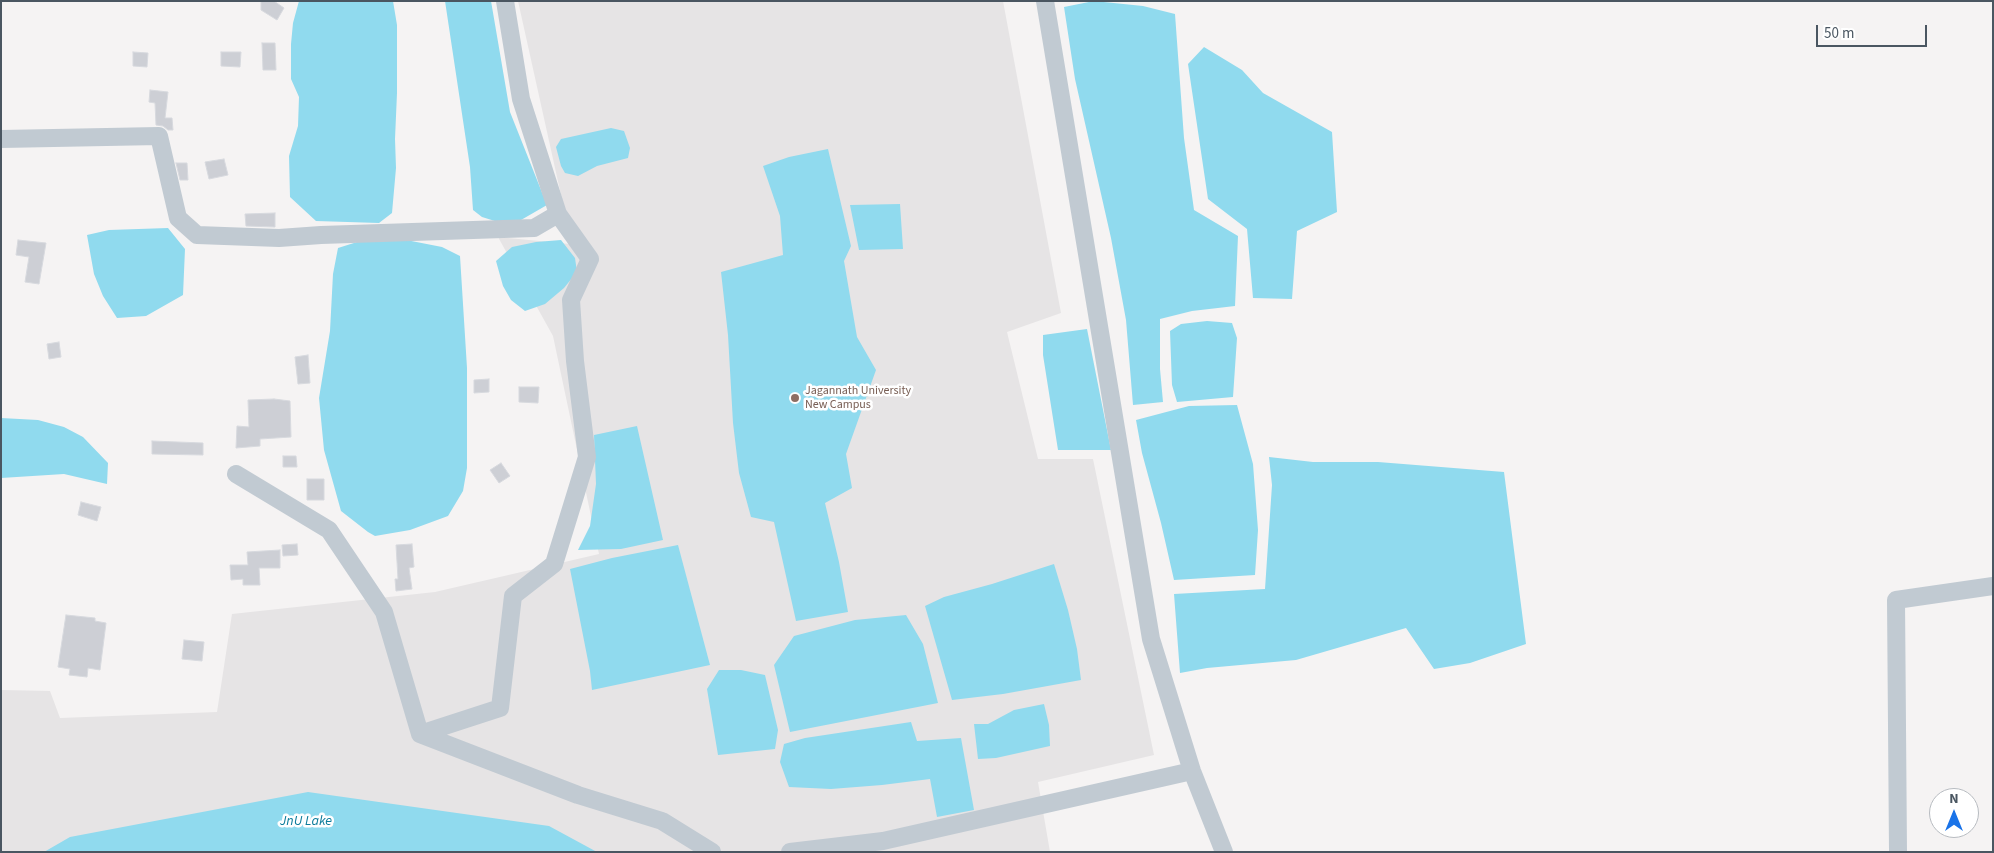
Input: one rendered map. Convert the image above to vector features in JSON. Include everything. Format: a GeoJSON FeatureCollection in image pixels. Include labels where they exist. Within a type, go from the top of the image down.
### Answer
{"type":"FeatureCollection","features":[{"type":"Feature","properties":{"kind":"street"},"geometry":{"type":"LineString","coordinates":[[420,734],[500,708],[513,596],[554,564],[587,457],[575,361],[571,300],[590,258],[558,214],[521,100],[505,1]]}},
{"type":"Feature","properties":{"kind":"street"},"geometry":{"type":"LineString","coordinates":[[1045,1],[1150,639],[1192,771],[1224,852]]}},
{"type":"Feature","properties":{"kind":"street"},"geometry":{"type":"LineString","coordinates":[[1,139],[159,136],[178,218],[197,234],[278,238],[534,228],[558,214]]}},
{"type":"Feature","properties":{"kind":"street"},"geometry":{"type":"LineString","coordinates":[[236,474],[329,530],[384,612],[420,734]]}},
{"type":"Feature","properties":{"kind":"street"},"geometry":{"type":"LineString","coordinates":[[1895,851],[1896,600],[1993,586]]}},
{"type":"Feature","properties":{"kind":"street"},"geometry":{"type":"LineString","coordinates":[[420,734],[578,795],[662,821],[712,852]]}},
{"type":"Feature","properties":{"kind":"street"},"geometry":{"type":"LineString","coordinates":[[790,852],[883,841],[1192,771]]}},
{"type":"Feature","properties":{"kind":"shaded area","name":"Jagannath University New Campus"},"geometry":{"type":"Polygon","coordinates":[[[518,1],[1003,1],[1061,313],[1007,332],[1038,459],[1093,459],[1154,755],[1038,782],[1050,852],[1,852],[1,690],[50,691],[60,718],[217,712],[232,614],[435,592],[599,554],[553,336],[498,237],[570,244],[563,204],[518,1]]]}},
{"type":"Feature","properties":{"kind":"water"},"geometry":{"type":"Polygon","coordinates":[[[299,1],[393,1],[397,25],[396,168],[392,213],[379,223],[316,221],[290,197],[289,156],[298,126],[299,97],[291,79],[291,44],[293,23],[299,1]]]}},
{"type":"Feature","properties":{"kind":"water"},"geometry":{"type":"Polygon","coordinates":[[[445,1],[491,1],[510,112],[547,205],[521,220],[498,222],[482,217],[473,210],[470,167],[445,1]]]}},
{"type":"Feature","properties":{"kind":"water"},"geometry":{"type":"Polygon","coordinates":[[[1094,1],[1143,6],[1175,14],[1184,138],[1194,210],[1238,236],[1235,306],[1192,311],[1160,319],[1160,369],[1163,402],[1133,405],[1126,320],[1111,238],[1075,79],[1064,7],[1094,1]]]}},
{"type":"Feature","properties":{"kind":"water"},"geometry":{"type":"Polygon","coordinates":[[[1204,47],[1242,70],[1263,93],[1332,132],[1337,212],[1297,231],[1292,299],[1253,298],[1247,229],[1208,199],[1188,64],[1204,47]]]}},
{"type":"Feature","properties":{"kind":"water"},"geometry":{"type":"Polygon","coordinates":[[[611,128],[624,131],[630,148],[628,158],[597,166],[578,176],[565,173],[556,147],[561,139],[611,128]]]}},
{"type":"Feature","properties":{"kind":"water"},"geometry":{"type":"Polygon","coordinates":[[[828,149],[851,246],[844,261],[857,337],[876,370],[846,454],[852,488],[825,503],[839,562],[848,612],[796,621],[774,522],[751,517],[739,473],[733,423],[728,335],[721,272],[783,255],[780,216],[763,166],[789,157],[828,149]]]}},
{"type":"Feature","properties":{"kind":"water"},"geometry":{"type":"Polygon","coordinates":[[[900,204],[903,249],[859,250],[850,205],[900,204]]]}},
{"type":"Feature","properties":{"kind":"water"},"geometry":{"type":"Polygon","coordinates":[[[168,228],[185,249],[183,295],[146,316],[117,318],[103,296],[94,274],[87,235],[109,230],[168,228]]]}},
{"type":"Feature","properties":{"kind":"water"},"geometry":{"type":"Polygon","coordinates":[[[373,237],[396,238],[442,247],[460,256],[467,368],[467,468],[463,491],[448,516],[410,530],[375,536],[341,511],[324,450],[319,398],[330,331],[333,274],[338,248],[373,237]]]}},
{"type":"Feature","properties":{"kind":"water"},"geometry":{"type":"Polygon","coordinates":[[[561,240],[575,258],[577,272],[564,288],[545,304],[525,311],[511,300],[503,286],[496,261],[512,247],[536,242],[561,240]]]}},
{"type":"Feature","properties":{"kind":"water"},"geometry":{"type":"Polygon","coordinates":[[[1207,321],[1232,323],[1237,338],[1233,397],[1177,402],[1172,385],[1170,331],[1181,324],[1207,321]]]}},
{"type":"Feature","properties":{"kind":"water"},"geometry":{"type":"Polygon","coordinates":[[[1087,329],[1111,450],[1058,450],[1043,355],[1043,335],[1087,329]]]}},
{"type":"Feature","properties":{"kind":"water"},"geometry":{"type":"Polygon","coordinates":[[[1237,405],[1253,464],[1258,530],[1255,575],[1174,580],[1142,453],[1136,420],[1189,406],[1237,405]]]}},
{"type":"Feature","properties":{"kind":"water"},"geometry":{"type":"Polygon","coordinates":[[[1,418],[38,420],[64,427],[83,437],[108,463],[107,484],[64,474],[1,478],[1,418]]]}},
{"type":"Feature","properties":{"kind":"water"},"geometry":{"type":"Polygon","coordinates":[[[637,426],[663,540],[621,549],[578,550],[590,526],[596,484],[594,435],[637,426]]]}},
{"type":"Feature","properties":{"kind":"water"},"geometry":{"type":"Polygon","coordinates":[[[1269,457],[1313,462],[1378,462],[1504,472],[1526,644],[1470,663],[1434,669],[1406,628],[1296,660],[1207,668],[1180,673],[1174,594],[1265,589],[1272,485],[1269,457]]]}},
{"type":"Feature","properties":{"kind":"water"},"geometry":{"type":"Polygon","coordinates":[[[678,545],[710,665],[592,690],[570,569],[612,558],[678,545]]]}},
{"type":"Feature","properties":{"kind":"water"},"geometry":{"type":"Polygon","coordinates":[[[1054,564],[1068,610],[1077,649],[1081,680],[1003,694],[952,700],[925,606],[944,597],[1054,564]]]}},
{"type":"Feature","properties":{"kind":"water"},"geometry":{"type":"Polygon","coordinates":[[[906,615],[923,644],[938,703],[790,732],[774,665],[794,636],[855,620],[906,615]]]}},
{"type":"Feature","properties":{"kind":"water"},"geometry":{"type":"Polygon","coordinates":[[[719,670],[741,670],[765,675],[778,730],[775,749],[718,755],[707,689],[719,670]]]}},
{"type":"Feature","properties":{"kind":"water"},"geometry":{"type":"Polygon","coordinates":[[[1044,704],[1049,725],[1050,746],[996,758],[978,759],[974,724],[988,724],[1014,710],[1044,704]]]}},
{"type":"Feature","properties":{"kind":"water"},"geometry":{"type":"Polygon","coordinates":[[[911,722],[917,741],[961,738],[974,810],[937,817],[930,779],[831,789],[789,787],[780,762],[784,744],[805,738],[911,722]]]}},
{"type":"Feature","properties":{"kind":"water","name":"JnU Lake"},"geometry":{"type":"Polygon","coordinates":[[[308,792],[549,826],[597,852],[44,852],[70,837],[308,792]]]}},
{"type":"Feature","properties":{"kind":"building"},"geometry":{"type":"Polygon","coordinates":[[[261,1],[274,1],[284,8],[277,20],[261,10],[261,1]]]}},
{"type":"Feature","properties":{"kind":"building"},"geometry":{"type":"Polygon","coordinates":[[[262,43],[275,43],[276,70],[263,70],[262,43]]]}},
{"type":"Feature","properties":{"kind":"building"},"geometry":{"type":"Polygon","coordinates":[[[133,52],[148,53],[147,67],[133,66],[133,52]]]}},
{"type":"Feature","properties":{"kind":"building"},"geometry":{"type":"Polygon","coordinates":[[[221,52],[241,52],[240,67],[221,66],[221,52]]]}},
{"type":"Feature","properties":{"kind":"building"},"geometry":{"type":"Polygon","coordinates":[[[150,90],[168,92],[165,118],[172,118],[173,130],[156,125],[155,103],[149,102],[150,90]]]}},
{"type":"Feature","properties":{"kind":"building"},"geometry":{"type":"Polygon","coordinates":[[[224,159],[228,175],[209,179],[205,162],[224,159]]]}},
{"type":"Feature","properties":{"kind":"building"},"geometry":{"type":"Polygon","coordinates":[[[176,163],[187,163],[188,180],[180,180],[176,163]]]}},
{"type":"Feature","properties":{"kind":"building"},"geometry":{"type":"Polygon","coordinates":[[[275,213],[275,227],[246,226],[245,214],[275,213]]]}},
{"type":"Feature","properties":{"kind":"building"},"geometry":{"type":"Polygon","coordinates":[[[18,240],[46,243],[39,284],[25,282],[29,257],[16,255],[18,240]]]}},
{"type":"Feature","properties":{"kind":"building"},"geometry":{"type":"Polygon","coordinates":[[[59,342],[61,357],[49,359],[47,344],[59,342]]]}},
{"type":"Feature","properties":{"kind":"building"},"geometry":{"type":"Polygon","coordinates":[[[308,355],[310,383],[298,384],[295,357],[308,355]]]}},
{"type":"Feature","properties":{"kind":"building"},"geometry":{"type":"Polygon","coordinates":[[[489,379],[489,392],[474,393],[474,380],[489,379]]]}},
{"type":"Feature","properties":{"kind":"building"},"geometry":{"type":"Polygon","coordinates":[[[519,387],[539,387],[538,403],[519,402],[519,387]]]}},
{"type":"Feature","properties":{"kind":"building"},"geometry":{"type":"Polygon","coordinates":[[[274,399],[290,401],[291,437],[260,439],[260,446],[236,448],[237,426],[249,427],[248,400],[274,399]]]}},
{"type":"Feature","properties":{"kind":"building"},"geometry":{"type":"Polygon","coordinates":[[[152,441],[203,443],[203,455],[152,454],[152,441]]]}},
{"type":"Feature","properties":{"kind":"building"},"geometry":{"type":"Polygon","coordinates":[[[283,456],[296,456],[297,467],[283,467],[283,456]]]}},
{"type":"Feature","properties":{"kind":"building"},"geometry":{"type":"Polygon","coordinates":[[[501,463],[510,476],[499,483],[490,470],[501,463]]]}},
{"type":"Feature","properties":{"kind":"building"},"geometry":{"type":"Polygon","coordinates":[[[307,479],[324,479],[324,500],[307,500],[307,479]]]}},
{"type":"Feature","properties":{"kind":"building"},"geometry":{"type":"Polygon","coordinates":[[[81,502],[101,507],[97,521],[78,515],[81,502]]]}},
{"type":"Feature","properties":{"kind":"building"},"geometry":{"type":"Polygon","coordinates":[[[297,544],[298,555],[283,556],[282,545],[297,544]]]}},
{"type":"Feature","properties":{"kind":"building"},"geometry":{"type":"Polygon","coordinates":[[[412,544],[414,567],[409,568],[412,589],[396,591],[395,579],[398,579],[396,545],[412,544]]]}},
{"type":"Feature","properties":{"kind":"building"},"geometry":{"type":"Polygon","coordinates":[[[280,550],[280,568],[259,568],[260,585],[243,585],[243,579],[231,580],[230,565],[248,565],[247,552],[280,550]]]}},
{"type":"Feature","properties":{"kind":"building"},"geometry":{"type":"Polygon","coordinates":[[[66,615],[95,618],[95,621],[106,623],[100,670],[88,668],[87,677],[69,675],[70,669],[58,667],[66,615]]]}},
{"type":"Feature","properties":{"kind":"building"},"geometry":{"type":"Polygon","coordinates":[[[184,640],[204,642],[202,661],[182,659],[184,640]]]}},
{"type":"Feature","properties":{"kind":"place","name":"Jagannath University New Campus"},"geometry":{"type":"Point","coordinates":[795,398]}}]}
